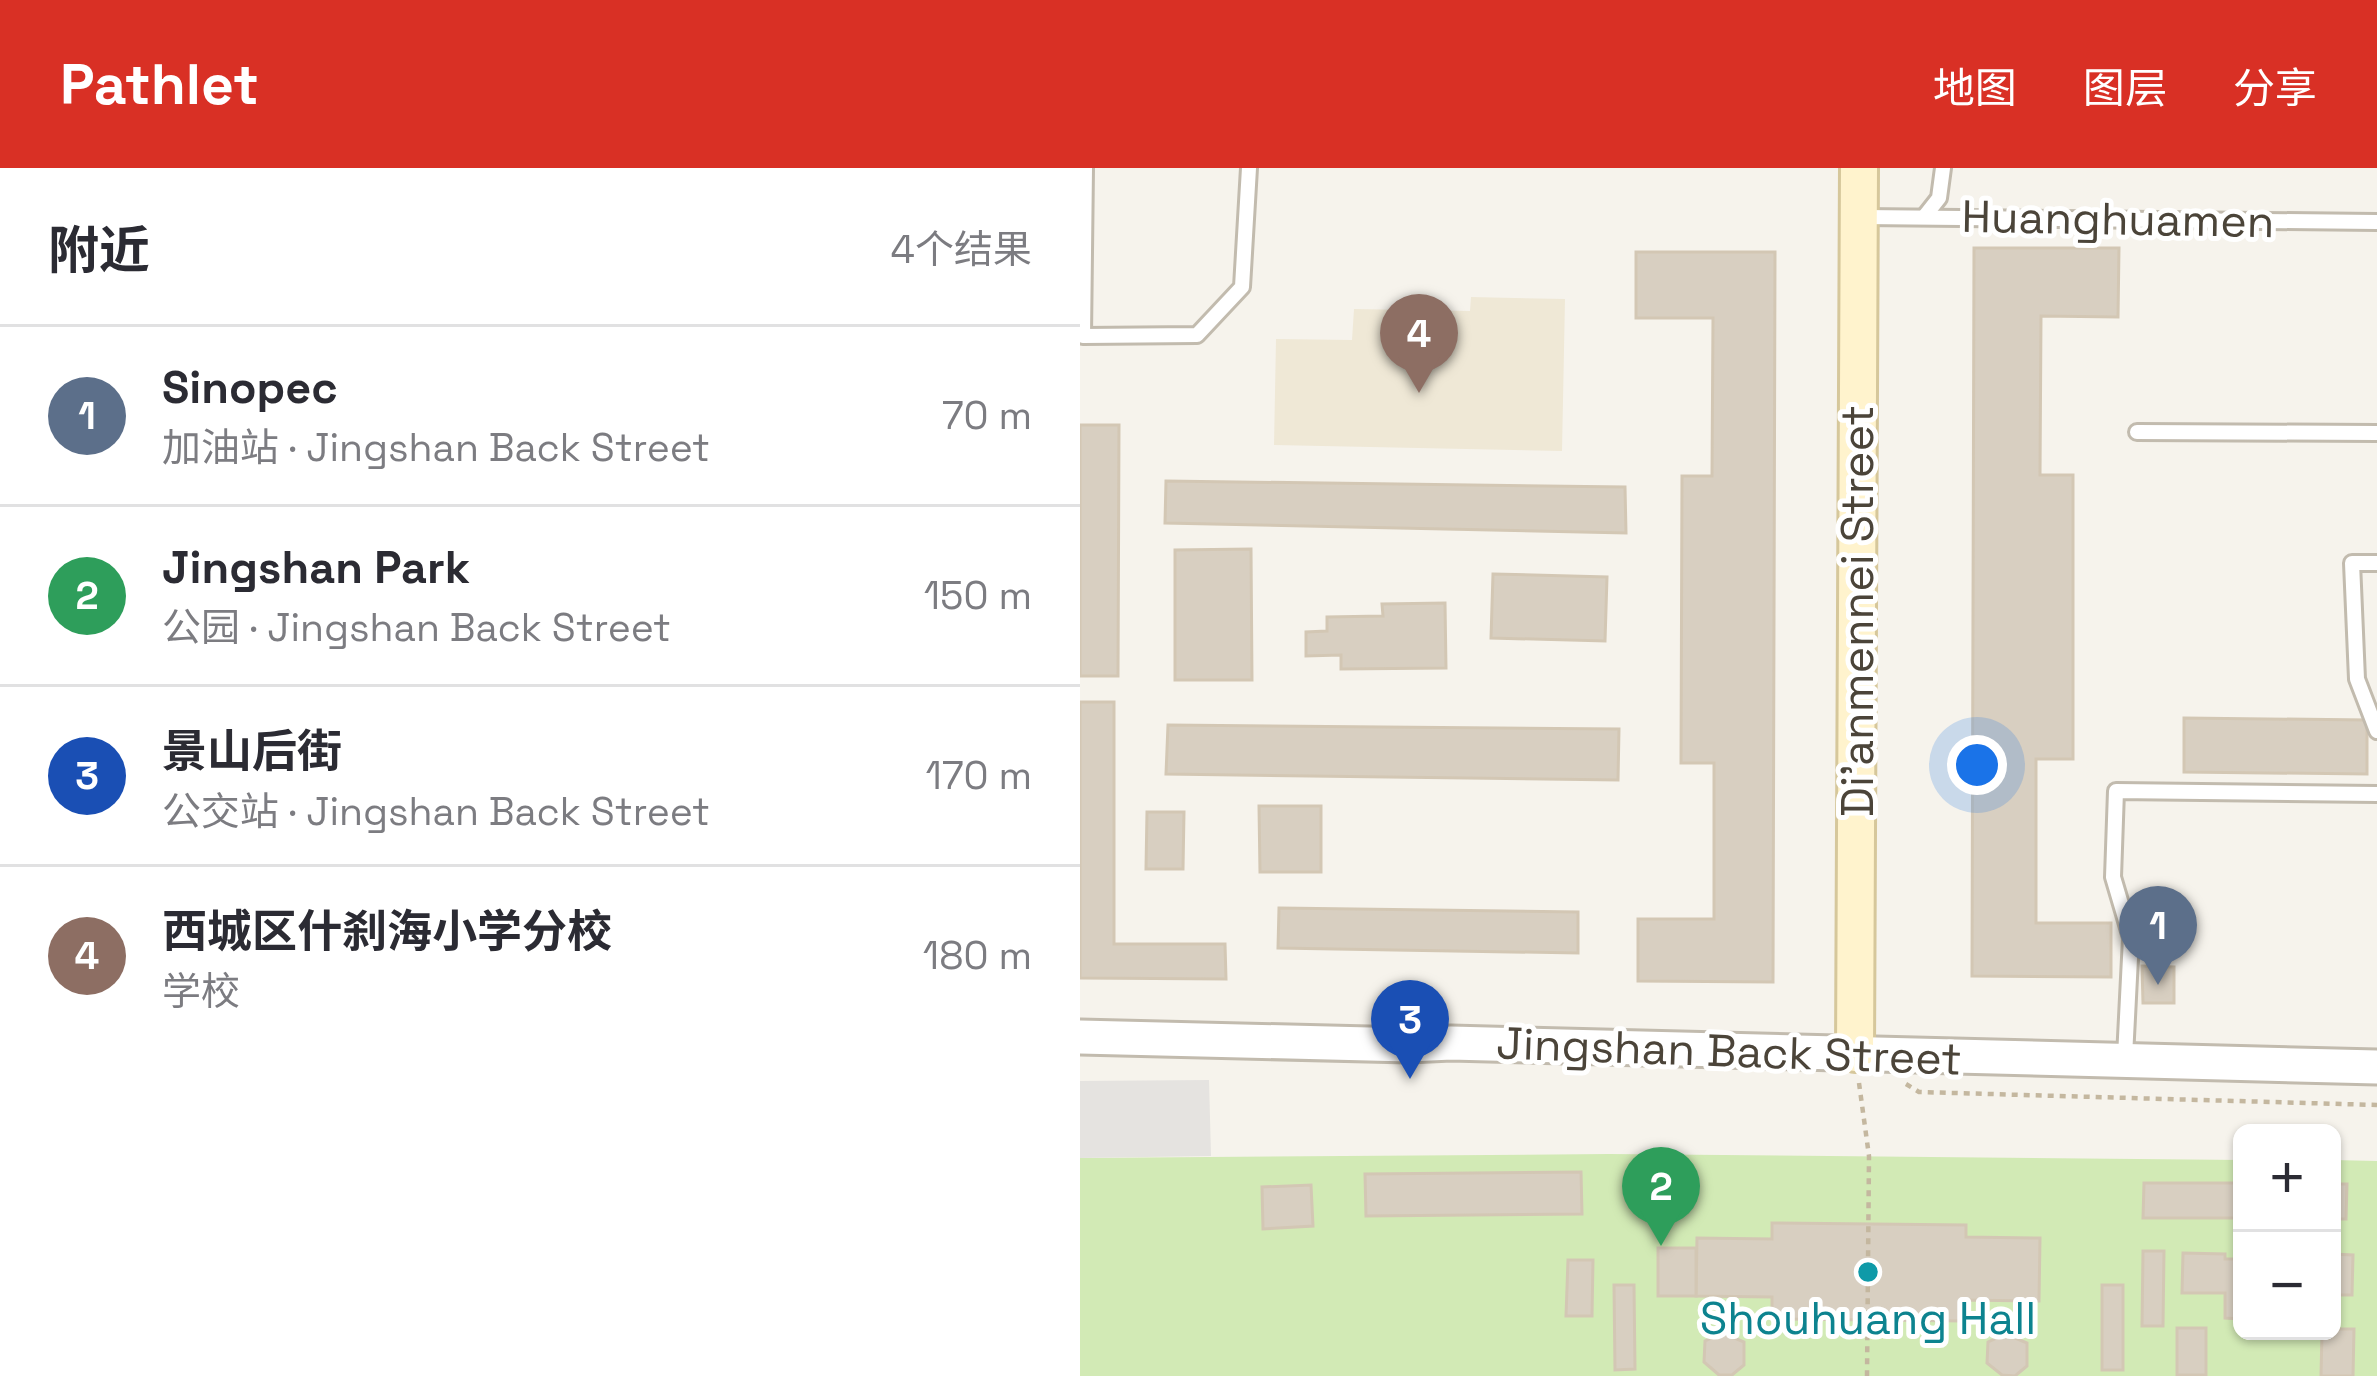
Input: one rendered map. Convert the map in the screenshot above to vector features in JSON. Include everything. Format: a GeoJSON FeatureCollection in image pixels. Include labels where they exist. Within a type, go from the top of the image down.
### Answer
{"type":"FeatureCollection","features":[{"type":"Feature","properties":{"kind":"main road","name":"Di'anmennei Street"},"geometry":{"type":"LineString","coordinates":[[1855,1054],[1859,168]]}},
{"type":"Feature","properties":{"kind":"street","name":"Jingshan Back Street"},"geometry":{"type":"LineString","coordinates":[[1080,1037],[2377,1067]]}},
{"type":"Feature","properties":{"kind":"lane"},"geometry":{"type":"LineString","coordinates":[[1085,168],[1083,336],[1197,335],[1242,287],[1249,168]]}},
{"type":"Feature","properties":{"kind":"lane"},"geometry":{"type":"LineString","coordinates":[[1924,217],[1939,198],[1943,168]]}},
{"type":"Feature","properties":{"kind":"lane","name":"Huanghuamen"},"geometry":{"type":"LineString","coordinates":[[1858,218],[2377,222]]}},
{"type":"Feature","properties":{"kind":"lane"},"geometry":{"type":"LineString","coordinates":[[2137,432],[2377,433]]}},
{"type":"Feature","properties":{"kind":"lane"},"geometry":{"type":"LineString","coordinates":[[2377,563],[2352,563],[2357,679],[2377,731]]}},
{"type":"Feature","properties":{"kind":"lane"},"geometry":{"type":"LineString","coordinates":[[2125,1062],[2131,938],[2113,877],[2116,791],[2377,794]]}},
{"type":"Feature","properties":{"kind":"path"},"geometry":{"type":"LineString","coordinates":[[1855,1054],[1869,1156],[1867,1376]]}},
{"type":"Feature","properties":{"kind":"path"},"geometry":{"type":"LineString","coordinates":[[1903,1082],[1919,1092],[2377,1105]]}},
{"type":"Feature","properties":{"kind":"shaded area"},"geometry":{"type":"Polygon","coordinates":[[[1471,297],[1565,299],[1562,451],[1274,445],[1276,339],[1352,340],[1354,309],[1470,311],[1471,297]]]}},
{"type":"Feature","properties":{"kind":"shaded area"},"geometry":{"type":"Polygon","coordinates":[[[1209,1080],[1211,1156],[1080,1158],[1080,1081],[1209,1080]]]}},
{"type":"Feature","properties":{"kind":"green space"},"geometry":{"type":"Polygon","coordinates":[[[1609,1154],[2233,1160],[2233,1340],[2341,1340],[2341,1160],[2377,1161],[2377,1376],[1080,1376],[1080,1158],[1609,1154]]]}},
{"type":"Feature","properties":{"kind":"building"},"geometry":{"type":"Polygon","coordinates":[[[1974,248],[2119,248],[2118,317],[2041,316],[2040,475],[2073,475],[2073,759],[2036,759],[2036,923],[2111,923],[2111,977],[1972,976],[1974,248]]]}},
{"type":"Feature","properties":{"kind":"building"},"geometry":{"type":"Polygon","coordinates":[[[1636,252],[1775,252],[1773,982],[1638,981],[1638,919],[1714,919],[1714,763],[1681,763],[1682,476],[1712,476],[1713,318],[1636,318],[1636,252]]]}},
{"type":"Feature","properties":{"kind":"building"},"geometry":{"type":"Polygon","coordinates":[[[1080,425],[1119,425],[1118,676],[1080,676],[1080,425]]]}},
{"type":"Feature","properties":{"kind":"building"},"geometry":{"type":"Polygon","coordinates":[[[1166,481],[1625,487],[1626,533],[1165,523],[1166,481]]]}},
{"type":"Feature","properties":{"kind":"building"},"geometry":{"type":"Polygon","coordinates":[[[1251,549],[1252,680],[1175,680],[1175,550],[1251,549]]]}},
{"type":"Feature","properties":{"kind":"building"},"geometry":{"type":"Polygon","coordinates":[[[1493,574],[1607,577],[1605,641],[1491,638],[1493,574]]]}},
{"type":"Feature","properties":{"kind":"building"},"geometry":{"type":"Polygon","coordinates":[[[1445,603],[1446,668],[1341,669],[1341,655],[1306,656],[1306,632],[1327,631],[1327,617],[1383,616],[1382,604],[1445,603]]]}},
{"type":"Feature","properties":{"kind":"building"},"geometry":{"type":"Polygon","coordinates":[[[1080,702],[1114,702],[1114,944],[1225,944],[1226,979],[1080,978],[1080,702]]]}},
{"type":"Feature","properties":{"kind":"building"},"geometry":{"type":"Polygon","coordinates":[[[2184,718],[2367,720],[2367,774],[2184,772],[2184,718]]]}},
{"type":"Feature","properties":{"kind":"building"},"geometry":{"type":"Polygon","coordinates":[[[1168,725],[1619,729],[1618,780],[1166,774],[1168,725]]]}},
{"type":"Feature","properties":{"kind":"building"},"geometry":{"type":"Polygon","coordinates":[[[1259,806],[1321,806],[1321,872],[1260,872],[1259,806]]]}},
{"type":"Feature","properties":{"kind":"building"},"geometry":{"type":"Polygon","coordinates":[[[1147,812],[1184,812],[1183,869],[1146,869],[1147,812]]]}},
{"type":"Feature","properties":{"kind":"building"},"geometry":{"type":"Polygon","coordinates":[[[1279,908],[1578,912],[1578,953],[1278,948],[1279,908]]]}},
{"type":"Feature","properties":{"kind":"building"},"geometry":{"type":"Polygon","coordinates":[[[2142,966],[2174,967],[2174,1003],[2143,1003],[2142,966]]]}},
{"type":"Feature","properties":{"kind":"building"},"geometry":{"type":"Polygon","coordinates":[[[1581,1172],[1582,1214],[1366,1216],[1365,1174],[1581,1172]]]}},
{"type":"Feature","properties":{"kind":"building"},"geometry":{"type":"Polygon","coordinates":[[[2144,1183],[2233,1183],[2233,1218],[2143,1218],[2144,1183]]]}},
{"type":"Feature","properties":{"kind":"building"},"geometry":{"type":"Polygon","coordinates":[[[2341,1184],[2347,1184],[2346,1219],[2341,1219],[2341,1184]]]}},
{"type":"Feature","properties":{"kind":"building"},"geometry":{"type":"Polygon","coordinates":[[[1311,1185],[1313,1226],[1263,1229],[1262,1187],[1311,1185]]]}},
{"type":"Feature","properties":{"kind":"building","name":"Shouhuang Hall"},"geometry":{"type":"Polygon","coordinates":[[[1772,1223],[1966,1225],[1966,1237],[2040,1238],[2039,1301],[1964,1300],[1964,1321],[1772,1319],[1772,1297],[1696,1296],[1697,1238],[1772,1239],[1772,1223]]]}},
{"type":"Feature","properties":{"kind":"building"},"geometry":{"type":"Polygon","coordinates":[[[1658,1248],[1696,1248],[1696,1296],[1658,1296],[1658,1248]]]}},
{"type":"Feature","properties":{"kind":"building"},"geometry":{"type":"Polygon","coordinates":[[[2143,1251],[2164,1251],[2163,1326],[2142,1326],[2143,1251]]]}},
{"type":"Feature","properties":{"kind":"building"},"geometry":{"type":"Polygon","coordinates":[[[2183,1253],[2225,1254],[2225,1259],[2233,1259],[2233,1318],[2225,1318],[2225,1293],[2182,1293],[2183,1253]]]}},
{"type":"Feature","properties":{"kind":"building"},"geometry":{"type":"Polygon","coordinates":[[[2341,1254],[2353,1255],[2352,1295],[2341,1295],[2341,1254]]]}},
{"type":"Feature","properties":{"kind":"building"},"geometry":{"type":"Polygon","coordinates":[[[1568,1260],[1593,1260],[1592,1316],[1566,1316],[1568,1260]]]}},
{"type":"Feature","properties":{"kind":"building"},"geometry":{"type":"Polygon","coordinates":[[[1614,1285],[1634,1285],[1635,1369],[1615,1370],[1614,1285]]]}},
{"type":"Feature","properties":{"kind":"building"},"geometry":{"type":"Polygon","coordinates":[[[2102,1285],[2123,1285],[2123,1370],[2102,1370],[2102,1285]]]}},
{"type":"Feature","properties":{"kind":"building"},"geometry":{"type":"Polygon","coordinates":[[[2177,1328],[2206,1328],[2206,1375],[2177,1375],[2177,1328]]]}},
{"type":"Feature","properties":{"kind":"building"},"geometry":{"type":"Polygon","coordinates":[[[2341,1329],[2354,1329],[2353,1376],[2321,1376],[2322,1340],[2341,1340],[2341,1329]]]}},
{"type":"Feature","properties":{"kind":"building"},"geometry":{"type":"Polygon","coordinates":[[[1723,1333],[1744,1342],[1744,1365],[1732,1375],[1719,1375],[1704,1362],[1705,1341],[1723,1333]]]}},
{"type":"Feature","properties":{"kind":"building"},"geometry":{"type":"Polygon","coordinates":[[[2006,1334],[2027,1343],[2027,1366],[2015,1376],[2002,1375],[1987,1363],[1988,1342],[2006,1334]]]}},
{"type":"Feature","properties":{"kind":"place","name":"西城区什刹海小学分校"},"geometry":{"type":"Point","coordinates":[1419,393]}},
{"type":"Feature","properties":{"kind":"place","name":"Sinopec"},"geometry":{"type":"Point","coordinates":[2158,985]}},
{"type":"Feature","properties":{"kind":"place","name":"景山后街"},"geometry":{"type":"Point","coordinates":[1410,1079]}},
{"type":"Feature","properties":{"kind":"place","name":"Jingshan Park"},"geometry":{"type":"Point","coordinates":[1661,1246]}},
{"type":"Feature","properties":{"kind":"place","name":"Shouhuang Hall"},"geometry":{"type":"Point","coordinates":[1868,1272]}}]}
